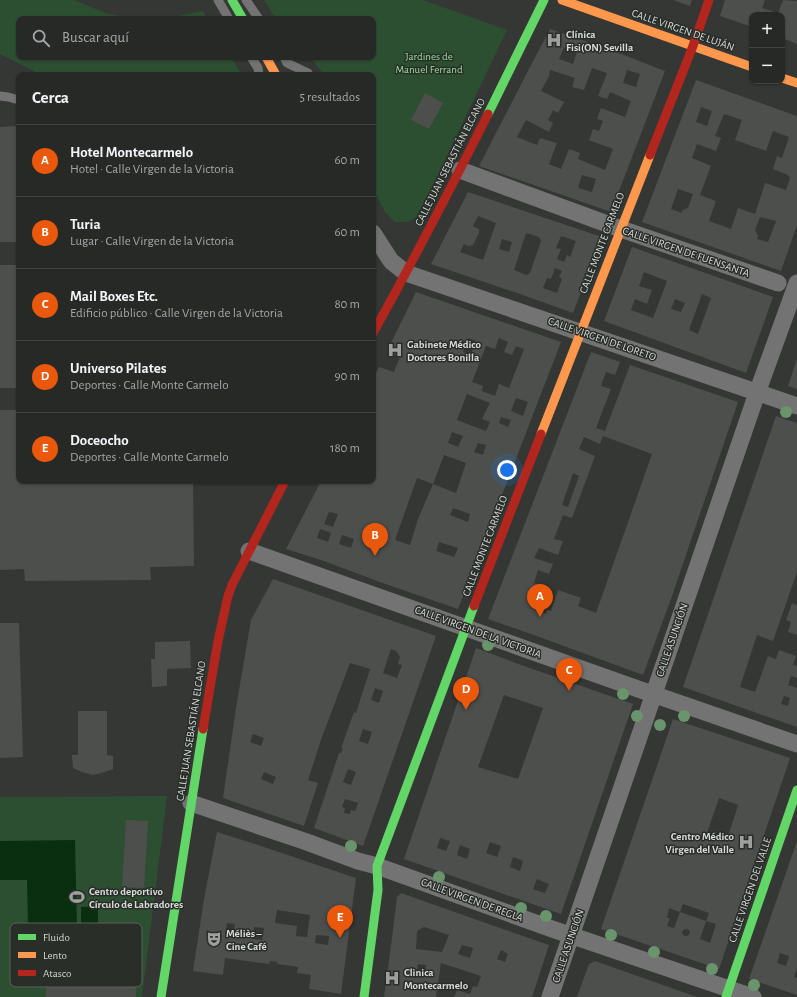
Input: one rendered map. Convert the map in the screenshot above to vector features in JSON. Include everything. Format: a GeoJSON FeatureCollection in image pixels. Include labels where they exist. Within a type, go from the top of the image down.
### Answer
{"type":"FeatureCollection","features":[{"type":"Feature","properties":{"kind":"street"},"geometry":{"type":"LineString","coordinates":[[232,0],[241,16]]}},
{"type":"Feature","properties":{"kind":"street","name":"CALLE JUAN SEBASTIÁN ELCANO"},"geometry":{"type":"LineString","coordinates":[[376,328],[460,170],[544,0]]}},
{"type":"Feature","properties":{"kind":"street","name":"CALLE VIRGEN DE LUJÁN"},"geometry":{"type":"LineString","coordinates":[[562,0],[749,66]]}},
{"type":"Feature","properties":{"kind":"street","name":"CALLE MONTE CARMELO"},"geometry":{"type":"LineString","coordinates":[[364,997],[378,890],[377,866],[466,627],[693,46],[709,0]]}},
{"type":"Feature","properties":{"kind":"street"},"geometry":{"type":"LineString","coordinates":[[268,60],[274,72]]}},
{"type":"Feature","properties":{"kind":"street"},"geometry":{"type":"LineString","coordinates":[[785,79],[797,83]]}},
{"type":"Feature","properties":{"kind":"street","name":"CALLE VIRGEN DE FUENSANTA"},"geometry":{"type":"LineString","coordinates":[[460,170],[621,229],[778,283]]}},
{"type":"Feature","properties":{"kind":"street"},"geometry":{"type":"LineString","coordinates":[[376,238],[391,261],[406,273]]}},
{"type":"Feature","properties":{"kind":"street","name":"CALLE VIRGEN DE LORETO"},"geometry":{"type":"LineString","coordinates":[[406,273],[797,406]]}},
{"type":"Feature","properties":{"kind":"street","name":"CALLE ASUNCIÓN"},"geometry":{"type":"LineString","coordinates":[[550,997],[757,393],[797,284]]}},
{"type":"Feature","properties":{"kind":"street","name":"CALLE JUAN SEBASTIÁN ELCANO"},"geometry":{"type":"LineString","coordinates":[[161,997],[191,803],[223,616],[232,585],[283,484]]}},
{"type":"Feature","properties":{"kind":"street","name":"CALLE VIRGEN DE LA VICTORIA"},"geometry":{"type":"LineString","coordinates":[[249,551],[797,744]]}},
{"type":"Feature","properties":{"kind":"street","name":"CALLE VIRGEN DEL VALLE"},"geometry":{"type":"LineString","coordinates":[[728,993],[797,790]]}},
{"type":"Feature","properties":{"kind":"street","name":"CALLE VIRGEN DE REGLA"},"geometry":{"type":"LineString","coordinates":[[191,803],[358,861],[377,866],[728,993],[753,997]]}},
{"type":"Feature","properties":{"kind":"lane"},"geometry":{"type":"LineString","coordinates":[[218,0],[227,16]]}},
{"type":"Feature","properties":{"kind":"lane"},"geometry":{"type":"LineString","coordinates":[[246,0],[257,16]]}},
{"type":"Feature","properties":{"kind":"lane"},"geometry":{"type":"LineString","coordinates":[[253,60],[259,72]]}},
{"type":"Feature","properties":{"kind":"lane"},"geometry":{"type":"LineString","coordinates":[[286,60],[287,63],[306,72]]}},
{"type":"Feature","properties":{"kind":"lane"},"geometry":{"type":"LineString","coordinates":[[0,96],[16,99]]}},
{"type":"Feature","properties":{"kind":"green space"},"geometry":{"type":"Polygon","coordinates":[[[0,0],[74,0],[108,14],[122,16],[16,16],[16,60],[233,60],[240,72],[36,72],[0,54],[0,0]]]}},
{"type":"Feature","properties":{"kind":"green space","name":"Jardines de Manuel Ferrand"},"geometry":{"type":"Polygon","coordinates":[[[264,0],[423,0],[507,30],[416,217],[408,222],[395,222],[385,212],[376,195],[376,72],[322,72],[313,60],[376,60],[376,16],[274,16],[264,0]]]}},
{"type":"Feature","properties":{"kind":"green space"},"geometry":{"type":"Polygon","coordinates":[[[203,11],[206,16],[177,16],[203,11]]]}},
{"type":"Feature","properties":{"kind":"green space","name":"Centro deportivo Círculo de Labradores"},"geometry":{"type":"Polygon","coordinates":[[[167,796],[142,997],[0,997],[0,797],[167,796]]]}},
{"type":"Feature","properties":{"kind":"shaded area"},"geometry":{"type":"Polygon","coordinates":[[[75,840],[77,923],[28,923],[27,880],[0,880],[0,841],[75,840]]]}},
{"type":"Feature","properties":{"kind":"shaded area"},"geometry":{"type":"Polygon","coordinates":[[[98,906],[98,923],[81,923],[81,907],[98,906]]]}},
{"type":"Feature","properties":{"kind":"building"},"geometry":{"type":"Polygon","coordinates":[[[673,0],[692,0],[690,6],[673,0]]]}},
{"type":"Feature","properties":{"kind":"building"},"geometry":{"type":"Polygon","coordinates":[[[725,0],[765,0],[762,8],[775,12],[749,12],[749,26],[720,16],[725,0]]]}},
{"type":"Feature","properties":{"kind":"building"},"geometry":{"type":"Polygon","coordinates":[[[783,0],[797,1],[797,44],[785,39],[785,12],[778,12],[783,0]]]}},
{"type":"Feature","properties":{"kind":"building"},"geometry":{"type":"Polygon","coordinates":[[[550,29],[611,50],[665,71],[611,212],[479,166],[550,29]],[[564,47],[559,59],[573,64],[577,52],[564,47]],[[592,68],[584,90],[572,87],[575,78],[550,70],[549,76],[541,91],[564,102],[558,113],[553,110],[548,120],[553,123],[549,132],[526,120],[517,137],[537,145],[540,138],[557,143],[549,164],[561,169],[569,149],[580,153],[578,159],[605,170],[613,149],[589,140],[593,129],[599,131],[603,121],[597,119],[601,108],[625,117],[631,101],[610,92],[607,99],[598,96],[607,73],[592,68]],[[627,70],[623,83],[636,87],[640,74],[627,70]],[[582,175],[578,188],[592,192],[596,179],[582,175]]]}},
{"type":"Feature","properties":{"kind":"building"},"geometry":{"type":"Polygon","coordinates":[[[696,80],[797,116],[797,225],[781,271],[642,222],[696,80]],[[701,107],[696,122],[707,126],[712,111],[701,107]],[[724,114],[715,136],[721,138],[716,151],[697,144],[692,158],[711,166],[700,195],[716,201],[709,221],[731,229],[738,208],[755,214],[765,183],[786,190],[790,178],[788,175],[773,169],[777,156],[782,158],[789,137],[773,131],[766,151],[735,140],[742,120],[724,114]],[[678,189],[671,209],[682,213],[682,210],[688,208],[693,194],[678,189]],[[760,217],[755,230],[758,236],[757,239],[768,242],[776,221],[760,217]]]}},
{"type":"Feature","properties":{"kind":"building"},"geometry":{"type":"Polygon","coordinates":[[[425,93],[443,103],[429,129],[411,120],[425,93]]]}},
{"type":"Feature","properties":{"kind":"building"},"geometry":{"type":"Polygon","coordinates":[[[16,126],[16,242],[0,242],[0,127],[16,126]]]}},
{"type":"Feature","properties":{"kind":"building"},"geometry":{"type":"Polygon","coordinates":[[[468,192],[602,237],[573,313],[431,264],[468,192]],[[478,216],[473,226],[479,229],[479,233],[473,245],[469,246],[464,244],[460,252],[483,260],[496,223],[478,216]],[[526,233],[514,270],[526,275],[530,273],[541,241],[539,237],[526,233]],[[561,236],[556,248],[561,249],[557,259],[564,262],[567,255],[570,257],[576,241],[561,236]],[[502,239],[499,249],[509,252],[512,242],[502,239]],[[555,268],[551,279],[547,278],[543,288],[557,293],[562,279],[559,277],[562,271],[555,268]]]}},
{"type":"Feature","properties":{"kind":"building"},"geometry":{"type":"Polygon","coordinates":[[[632,247],[773,297],[746,373],[604,321],[632,247]],[[644,272],[639,286],[652,290],[647,304],[635,299],[631,310],[653,318],[667,281],[644,272]],[[702,294],[689,330],[698,334],[711,298],[702,294]],[[675,299],[671,309],[681,312],[685,303],[675,299]]]}},
{"type":"Feature","properties":{"kind":"building"},"geometry":{"type":"Polygon","coordinates":[[[0,265],[16,265],[16,388],[0,388],[0,265]]]}},
{"type":"Feature","properties":{"kind":"building"},"geometry":{"type":"Polygon","coordinates":[[[416,292],[561,342],[458,609],[286,549],[319,484],[376,484],[376,373],[379,367],[394,372],[400,357],[387,351],[416,292]],[[468,338],[463,352],[471,354],[476,341],[468,338]],[[499,338],[495,349],[486,346],[472,382],[483,386],[482,391],[495,396],[499,384],[509,388],[524,349],[516,346],[512,355],[504,352],[508,342],[499,338]],[[467,394],[457,420],[486,431],[490,422],[482,419],[490,403],[467,394]],[[516,398],[511,411],[523,416],[528,402],[516,398]],[[501,417],[499,423],[508,427],[511,420],[501,417]],[[452,432],[448,443],[458,447],[463,436],[452,432]],[[478,443],[474,452],[483,455],[486,445],[478,443]],[[444,455],[433,484],[456,493],[466,463],[444,455]],[[417,478],[395,540],[410,545],[418,519],[433,484],[417,478]],[[453,508],[450,515],[468,522],[470,514],[453,508]],[[329,512],[324,524],[333,527],[338,514],[329,512]],[[320,529],[317,538],[328,542],[331,533],[320,529]],[[342,535],[339,544],[351,548],[354,539],[342,535]],[[439,542],[436,551],[454,557],[458,548],[439,542]]]}},
{"type":"Feature","properties":{"kind":"building"},"geometry":{"type":"Polygon","coordinates":[[[591,352],[620,362],[615,375],[606,372],[601,386],[611,389],[596,428],[605,431],[630,365],[738,402],[671,599],[643,675],[488,619],[591,352]],[[603,436],[600,444],[584,437],[579,449],[595,456],[572,518],[563,515],[554,539],[563,541],[558,555],[539,548],[534,558],[553,564],[549,574],[538,570],[534,583],[548,588],[540,612],[546,614],[547,610],[551,611],[558,590],[581,598],[578,606],[596,613],[652,454],[603,436]],[[573,473],[562,505],[568,507],[579,476],[573,473]]]}},
{"type":"Feature","properties":{"kind":"building"},"geometry":{"type":"Polygon","coordinates":[[[797,359],[797,389],[788,386],[797,359]]]}},
{"type":"Feature","properties":{"kind":"building"},"geometry":{"type":"Polygon","coordinates":[[[0,410],[16,410],[16,484],[193,484],[194,566],[150,567],[151,580],[25,581],[24,569],[0,570],[0,410]]]}},
{"type":"Feature","properties":{"kind":"building"},"geometry":{"type":"Polygon","coordinates":[[[776,416],[797,423],[797,572],[773,641],[757,635],[740,687],[755,692],[768,656],[776,659],[779,650],[796,656],[793,665],[797,666],[797,678],[791,676],[788,685],[797,688],[797,727],[683,687],[776,416]],[[784,696],[781,704],[788,706],[790,698],[784,696]]]}},
{"type":"Feature","properties":{"kind":"building"},"geometry":{"type":"Polygon","coordinates":[[[273,579],[436,636],[363,846],[314,828],[339,753],[341,753],[343,749],[341,748],[354,712],[356,713],[370,669],[350,663],[322,737],[308,780],[318,783],[304,826],[223,798],[251,620],[273,579]],[[391,649],[383,673],[397,678],[402,665],[398,664],[400,657],[396,651],[391,649]],[[375,688],[371,700],[379,703],[383,691],[375,688]],[[363,729],[359,741],[368,744],[372,732],[363,729]],[[253,734],[250,742],[261,746],[264,738],[253,734]],[[348,769],[343,782],[351,785],[356,772],[348,769]],[[264,772],[261,779],[273,784],[276,777],[264,772]],[[345,799],[342,807],[345,808],[344,813],[350,814],[351,810],[355,811],[358,803],[345,799]]]}},
{"type":"Feature","properties":{"kind":"building"},"geometry":{"type":"Polygon","coordinates":[[[792,603],[797,605],[797,635],[788,632],[791,622],[786,620],[792,603]]]}},
{"type":"Feature","properties":{"kind":"building"},"geometry":{"type":"Polygon","coordinates":[[[0,623],[19,623],[23,757],[0,758],[0,623]]]}},
{"type":"Feature","properties":{"kind":"building"},"geometry":{"type":"Polygon","coordinates":[[[190,641],[191,668],[167,669],[167,686],[152,687],[151,659],[155,659],[155,642],[190,641]]]}},
{"type":"Feature","properties":{"kind":"building"},"geometry":{"type":"Polygon","coordinates":[[[476,648],[633,704],[561,914],[404,859],[476,648]],[[504,695],[478,767],[518,779],[543,708],[504,695]],[[440,838],[437,848],[446,851],[450,841],[440,838]],[[490,842],[486,853],[497,857],[501,846],[490,842]],[[460,845],[457,855],[467,859],[470,849],[460,845]],[[513,857],[510,867],[520,871],[523,861],[513,857]],[[537,879],[533,889],[545,893],[549,884],[537,879]]]}},
{"type":"Feature","properties":{"kind":"building"},"geometry":{"type":"Polygon","coordinates":[[[78,711],[107,711],[107,755],[113,756],[113,769],[93,775],[73,768],[72,755],[78,755],[78,711]]]}},
{"type":"Feature","properties":{"kind":"building"},"geometry":{"type":"Polygon","coordinates":[[[673,719],[790,758],[719,969],[601,929],[673,719]],[[719,798],[707,833],[727,840],[738,805],[719,798]],[[683,904],[680,912],[706,921],[709,913],[683,904]],[[669,908],[667,918],[670,918],[667,926],[674,928],[680,912],[669,908]],[[706,921],[700,939],[710,943],[716,924],[706,921]],[[686,929],[683,930],[682,933],[684,936],[687,936],[690,932],[686,929]]]}},
{"type":"Feature","properties":{"kind":"building"},"geometry":{"type":"Polygon","coordinates":[[[126,820],[148,821],[144,888],[122,887],[126,820]]]}},
{"type":"Feature","properties":{"kind":"building"},"geometry":{"type":"Polygon","coordinates":[[[217,832],[356,878],[341,994],[309,989],[311,975],[297,973],[298,967],[277,964],[278,962],[270,961],[269,964],[225,958],[223,975],[193,971],[204,899],[217,832]],[[277,910],[275,923],[297,926],[296,936],[307,937],[310,915],[277,910]],[[227,923],[225,934],[233,935],[235,924],[227,923]],[[254,927],[252,939],[262,940],[264,928],[254,927]],[[316,935],[315,943],[328,945],[329,936],[316,935]]]}},
{"type":"Feature","properties":{"kind":"building"},"geometry":{"type":"Polygon","coordinates":[[[797,841],[797,968],[794,977],[797,978],[797,995],[749,979],[797,841]],[[780,953],[777,963],[786,966],[789,956],[780,953]]]}},
{"type":"Feature","properties":{"kind":"building"},"geometry":{"type":"Polygon","coordinates":[[[401,893],[549,945],[532,997],[454,997],[457,990],[470,994],[473,986],[477,987],[481,976],[441,963],[436,997],[384,997],[397,897],[401,893]],[[424,927],[417,931],[416,949],[442,952],[449,935],[424,927]],[[462,945],[458,954],[470,958],[473,948],[462,945]],[[501,950],[497,959],[505,962],[508,954],[501,950]],[[418,964],[416,976],[425,977],[426,965],[418,964]]]}},
{"type":"Feature","properties":{"kind":"building"},"geometry":{"type":"Polygon","coordinates":[[[595,961],[697,997],[577,997],[589,964],[595,961]]]}},
{"type":"Feature","properties":{"kind":"building"},"geometry":{"type":"Polygon","coordinates":[[[46,987],[136,987],[136,997],[46,997],[46,987]]]}},
{"type":"Feature","properties":{"kind":"traffic: fast"},"geometry":{"type":"LineString","coordinates":[[232,0],[241,16]]}},
{"type":"Feature","properties":{"kind":"traffic: fast"},"geometry":{"type":"LineString","coordinates":[[488,114],[544,0]]}},
{"type":"Feature","properties":{"kind":"traffic: fast"},"geometry":{"type":"LineString","coordinates":[[364,997],[378,890],[377,866],[474,606]]}},
{"type":"Feature","properties":{"kind":"traffic: fast"},"geometry":{"type":"LineString","coordinates":[[161,997],[203,729]]}},
{"type":"Feature","properties":{"kind":"traffic: fast"},"geometry":{"type":"LineString","coordinates":[[726,997],[797,790]]}},
{"type":"Feature","properties":{"kind":"traffic: slow"},"geometry":{"type":"LineString","coordinates":[[562,0],[749,66]]}},
{"type":"Feature","properties":{"kind":"traffic: slow"},"geometry":{"type":"LineString","coordinates":[[268,60],[274,72]]}},
{"type":"Feature","properties":{"kind":"traffic: slow"},"geometry":{"type":"LineString","coordinates":[[785,79],[797,83]]}},
{"type":"Feature","properties":{"kind":"traffic: slow"},"geometry":{"type":"LineString","coordinates":[[541,434],[650,155]]}},
{"type":"Feature","properties":{"kind":"traffic: jam"},"geometry":{"type":"LineString","coordinates":[[650,155],[693,46],[709,0]]}},
{"type":"Feature","properties":{"kind":"traffic: jam"},"geometry":{"type":"LineString","coordinates":[[376,328],[432,224],[488,114]]}},
{"type":"Feature","properties":{"kind":"traffic: jam"},"geometry":{"type":"LineString","coordinates":[[474,606],[541,434]]}},
{"type":"Feature","properties":{"kind":"traffic: jam"},"geometry":{"type":"LineString","coordinates":[[203,729],[218,641],[228,596],[232,585],[283,484]]}},
{"type":"Feature","properties":{"kind":"place","name":"Clínica Fisi(ON) Sevilla"},"geometry":{"type":"Point","coordinates":[554,40]}},
{"type":"Feature","properties":{"kind":"place","name":"Gabinete Médico Doctores Bonilla"},"geometry":{"type":"Point","coordinates":[395,350]}},
{"type":"Feature","properties":{"kind":"place","name":"Turia"},"geometry":{"type":"Point","coordinates":[375,556]}},
{"type":"Feature","properties":{"kind":"place","name":"Hotel Montecarmelo"},"geometry":{"type":"Point","coordinates":[540,617]}},
{"type":"Feature","properties":{"kind":"place","name":"Mail Boxes Etc."},"geometry":{"type":"Point","coordinates":[569,691]}},
{"type":"Feature","properties":{"kind":"place","name":"Universo Pilates"},"geometry":{"type":"Point","coordinates":[466,710]}},
{"type":"Feature","properties":{"kind":"place","name":"Centro Médico Virgen del Valle"},"geometry":{"type":"Point","coordinates":[746,842]}},
{"type":"Feature","properties":{"kind":"place","name":"Centro deportivo Círculo de Labradores"},"geometry":{"type":"Point","coordinates":[77,897]}},
{"type":"Feature","properties":{"kind":"place","name":"Doceocho"},"geometry":{"type":"Point","coordinates":[340,938]}},
{"type":"Feature","properties":{"kind":"place","name":"Méliès – Cine Café"},"geometry":{"type":"Point","coordinates":[214,939]}},
{"type":"Feature","properties":{"kind":"place","name":"Clinica Montecarmelo"},"geometry":{"type":"Point","coordinates":[392,978]}}]}
